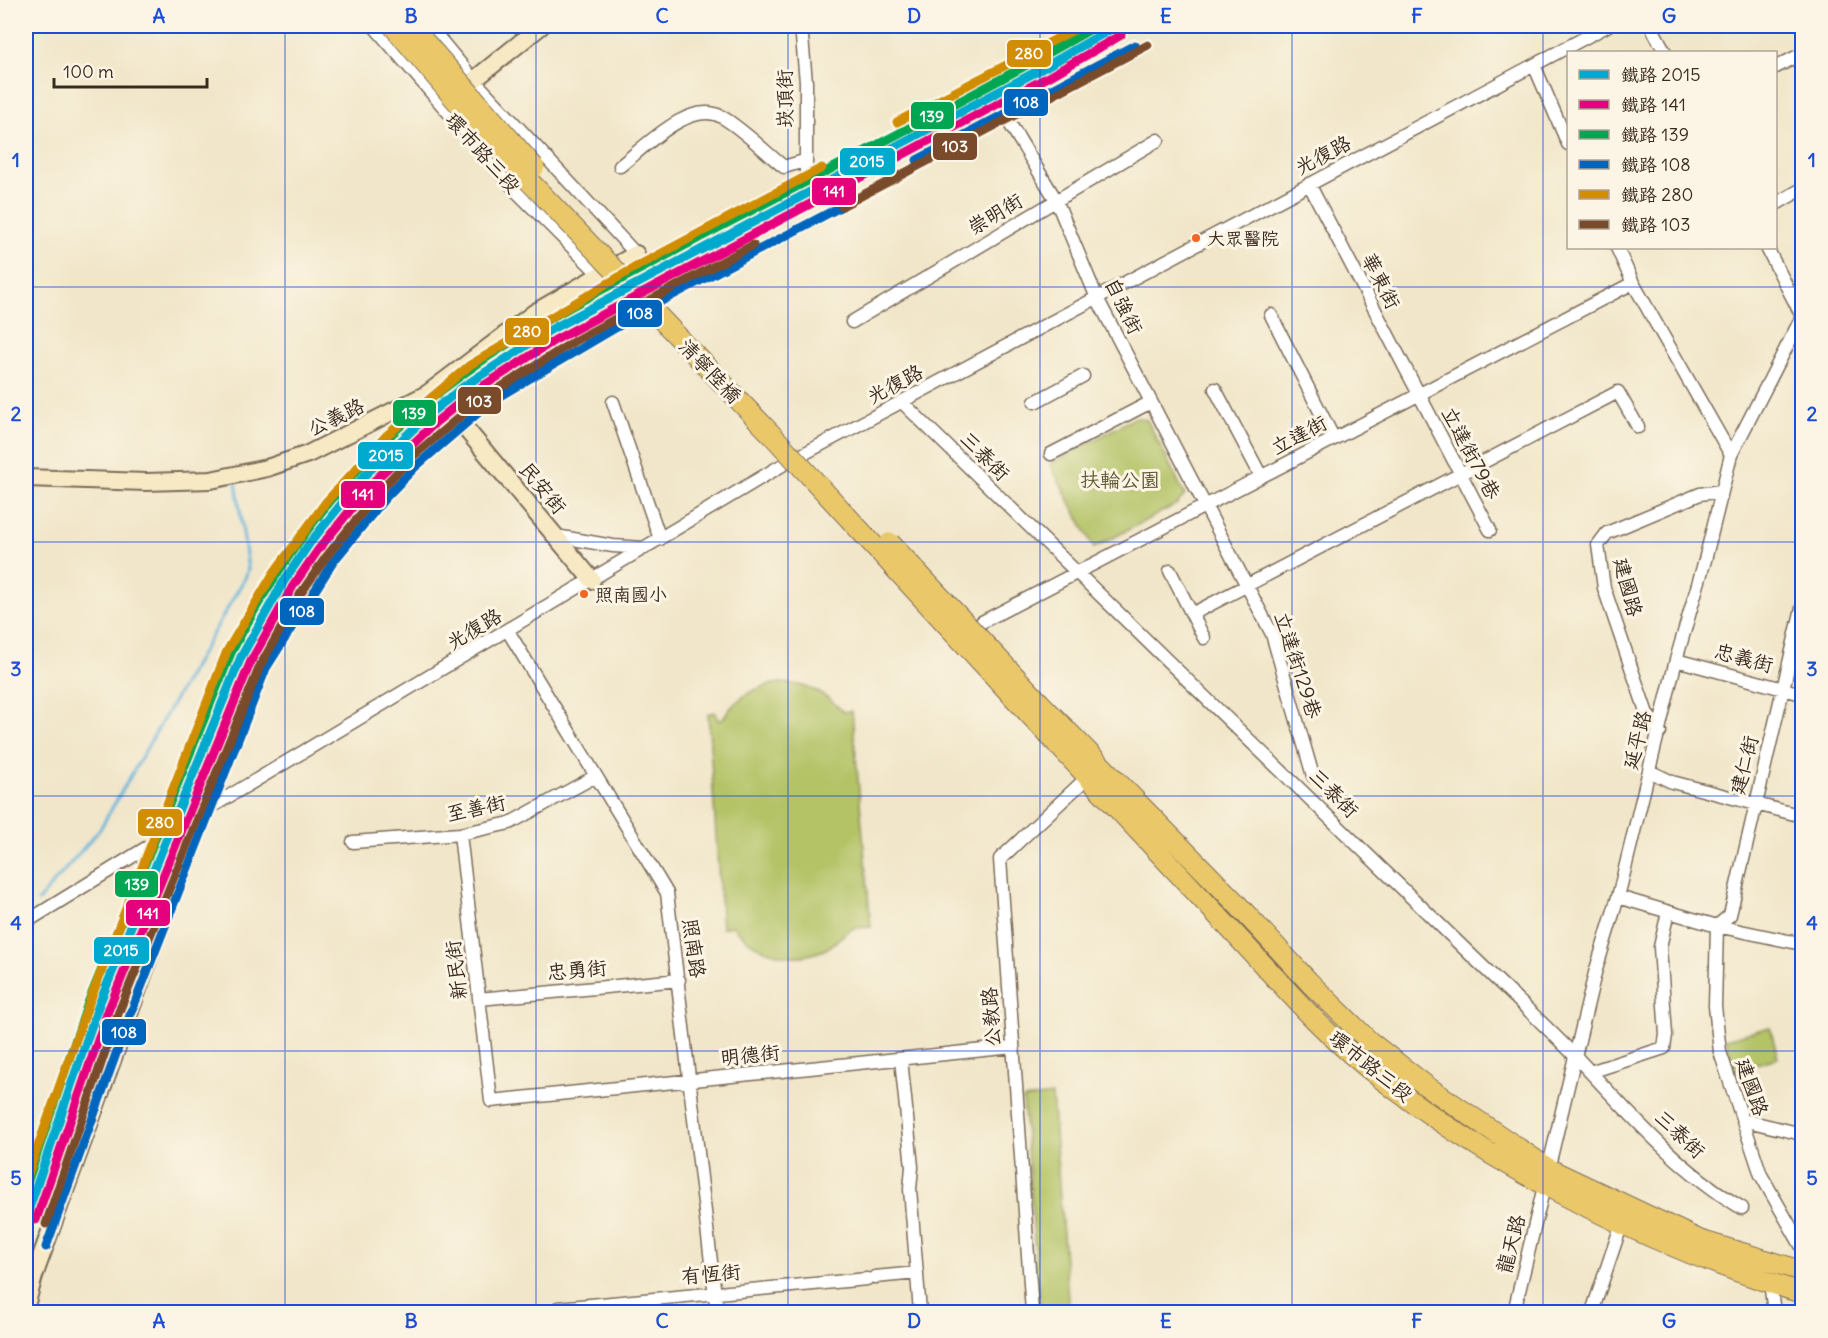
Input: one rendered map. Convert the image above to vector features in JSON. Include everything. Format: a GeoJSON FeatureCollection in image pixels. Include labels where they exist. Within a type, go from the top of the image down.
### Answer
{"type":"FeatureCollection","features":[{"type":"Feature","properties":{"kind":"main road","name":"清寧陸橋"},"geometry":{"type":"LineString","coordinates":[[393,26],[486,136],[1035,709]]}},
{"type":"Feature","properties":{"kind":"main road","name":"清寧陸橋"},"geometry":{"type":"LineString","coordinates":[[411,26],[533,166],[1035,709]]}},
{"type":"Feature","properties":{"kind":"main road","name":"環市路三段"},"geometry":{"type":"LineString","coordinates":[[1035,709],[1095,770],[1316,1021],[1378,1077],[1486,1151],[1699,1240],[1803,1270]]}},
{"type":"Feature","properties":{"kind":"main road","name":"環市路三段"},"geometry":{"type":"LineString","coordinates":[[1548,1177],[1622,1223],[1770,1283],[1803,1293]]}},
{"type":"Feature","properties":{"kind":"street","name":"環市路三段"},"geometry":{"type":"LineString","coordinates":[[374,26],[519,193],[599,274]]}},
{"type":"Feature","properties":{"kind":"street"},"geometry":{"type":"LineString","coordinates":[[429,26],[474,80],[636,254]]}},
{"type":"Feature","properties":{"kind":"street"},"geometry":{"type":"LineString","coordinates":[[474,80],[541,26]]}},
{"type":"Feature","properties":{"kind":"street","name":"崁頂街"},"geometry":{"type":"LineString","coordinates":[[620,166],[686,116],[703,111],[721,117],[784,167],[805,166],[806,82],[801,26]]}},
{"type":"Feature","properties":{"kind":"street","name":"光復路"},"geometry":{"type":"LineString","coordinates":[[212,802],[508,631],[779,467],[1607,26]]}},
{"type":"Feature","properties":{"kind":"street"},"geometry":{"type":"LineString","coordinates":[[1651,26],[1664,51]]}},
{"type":"Feature","properties":{"kind":"street"},"geometry":{"type":"LineString","coordinates":[[413,71],[444,43]]}},
{"type":"Feature","properties":{"kind":"street"},"geometry":{"type":"LineString","coordinates":[[1777,67],[1803,54]]}},
{"type":"Feature","properties":{"kind":"street"},"geometry":{"type":"LineString","coordinates":[[1534,65],[1567,139]]}},
{"type":"Feature","properties":{"kind":"street","name":"自強街"},"geometry":{"type":"LineString","coordinates":[[1010,124],[1056,200],[1097,298],[1206,505]]}},
{"type":"Feature","properties":{"kind":"street","name":"崇明街"},"geometry":{"type":"LineString","coordinates":[[852,322],[1158,140]]}},
{"type":"Feature","properties":{"kind":"street","name":"華東街"},"geometry":{"type":"LineString","coordinates":[[1309,184],[1418,395]]}},
{"type":"Feature","properties":{"kind":"street"},"geometry":{"type":"LineString","coordinates":[[1777,203],[1803,189]]}},
{"type":"Feature","properties":{"kind":"street"},"geometry":{"type":"LineString","coordinates":[[1617,249],[1633,283],[1731,455]]}},
{"type":"Feature","properties":{"kind":"street"},"geometry":{"type":"LineString","coordinates":[[1768,249],[1803,316]]}},
{"type":"Feature","properties":{"kind":"street","name":"公義路"},"geometry":{"type":"LineString","coordinates":[[26,478],[146,482],[224,478],[308,454],[405,405],[440,384],[511,330],[599,274],[636,254]]}},
{"type":"Feature","properties":{"kind":"street","name":"立達街"},"geometry":{"type":"LineString","coordinates":[[982,622],[1074,572],[1633,283]]}},
{"type":"Feature","properties":{"kind":"street"},"geometry":{"type":"LineString","coordinates":[[26,1306],[34,1276],[195,832],[212,802],[260,664],[287,616],[330,550],[380,486],[430,438],[461,423],[492,399],[664,289]]}},
{"type":"Feature","properties":{"kind":"street"},"geometry":{"type":"LineString","coordinates":[[1271,315],[1334,438]]}},
{"type":"Feature","properties":{"kind":"street","name":"延平路"},"geometry":{"type":"LineString","coordinates":[[1548,1177],[1575,1056],[1731,455],[1803,316]]}},
{"type":"Feature","properties":{"kind":"street"},"geometry":{"type":"LineString","coordinates":[[1035,402],[1083,376]]}},
{"type":"Feature","properties":{"kind":"street"},"geometry":{"type":"LineString","coordinates":[[1215,389],[1261,476]]}},
{"type":"Feature","properties":{"kind":"street"},"geometry":{"type":"LineString","coordinates":[[1192,614],[1618,392],[1638,427]]}},
{"type":"Feature","properties":{"kind":"street","name":"立達街79巷"},"geometry":{"type":"LineString","coordinates":[[1418,395],[1490,530]]}},
{"type":"Feature","properties":{"kind":"street"},"geometry":{"type":"LineString","coordinates":[[613,402],[660,539]]}},
{"type":"Feature","properties":{"kind":"street","name":"三泰街"},"geometry":{"type":"LineString","coordinates":[[902,402],[1074,572],[1304,791],[1575,1056],[1627,1112],[1713,1192],[1742,1208]]}},
{"type":"Feature","properties":{"kind":"street"},"geometry":{"type":"LineString","coordinates":[[1051,454],[1151,402]]}},
{"type":"Feature","properties":{"kind":"street","name":"民安街"},"geometry":{"type":"LineString","coordinates":[[461,423],[592,580]]}},
{"type":"Feature","properties":{"kind":"street","name":"建國路"},"geometry":{"type":"LineString","coordinates":[[1660,732],[1647,714],[1604,588],[1598,545],[1607,533],[1700,494],[1721,491]]}},
{"type":"Feature","properties":{"kind":"street","name":"立達街129巷"},"geometry":{"type":"LineString","coordinates":[[1206,505],[1272,634],[1313,776]]}},
{"type":"Feature","properties":{"kind":"street"},"geometry":{"type":"LineString","coordinates":[[556,536],[613,546],[646,548]]}},
{"type":"Feature","properties":{"kind":"street"},"geometry":{"type":"LineString","coordinates":[[1170,571],[1204,638]]}},
{"type":"Feature","properties":{"kind":"street","name":"建仁街"},"geometry":{"type":"LineString","coordinates":[[1717,926],[1730,915],[1803,608]]}},
{"type":"Feature","properties":{"kind":"street","name":"照南路"},"geometry":{"type":"LineString","coordinates":[[508,631],[668,893],[717,1312]]}},
{"type":"Feature","properties":{"kind":"street","name":"忠義街"},"geometry":{"type":"LineString","coordinates":[[1676,660],[1803,694]]}},
{"type":"Feature","properties":{"kind":"street","name":"公教路"},"geometry":{"type":"LineString","coordinates":[[1032,1312],[1000,860],[1095,770]]}},
{"type":"Feature","properties":{"kind":"street"},"geometry":{"type":"LineString","coordinates":[[1649,771],[1672,782],[1803,816]]}},
{"type":"Feature","properties":{"kind":"street","name":"至善街"},"geometry":{"type":"LineString","coordinates":[[353,842],[460,834],[510,823],[596,776]]}},
{"type":"Feature","properties":{"kind":"street","name":"新民街"},"geometry":{"type":"LineString","coordinates":[[460,834],[491,1101]]}},
{"type":"Feature","properties":{"kind":"street"},"geometry":{"type":"LineString","coordinates":[[26,922],[146,848]]}},
{"type":"Feature","properties":{"kind":"street"},"geometry":{"type":"LineString","coordinates":[[1618,897],[1717,926],[1803,944]]}},
{"type":"Feature","properties":{"kind":"street"},"geometry":{"type":"LineString","coordinates":[[1590,1072],[1664,1048],[1666,1035],[1660,947],[1668,912]]}},
{"type":"Feature","properties":{"kind":"street","name":"建國路"},"geometry":{"type":"LineString","coordinates":[[1717,926],[1715,1006],[1720,1052],[1769,1192],[1803,1247]]}},
{"type":"Feature","properties":{"kind":"street","name":"忠勇街"},"geometry":{"type":"LineString","coordinates":[[479,999],[679,980]]}},
{"type":"Feature","properties":{"kind":"street","name":"明德街"},"geometry":{"type":"LineString","coordinates":[[491,1101],[1013,1047]]}},
{"type":"Feature","properties":{"kind":"street"},"geometry":{"type":"LineString","coordinates":[[901,1059],[912,1167],[910,1189],[920,1312]]}},
{"type":"Feature","properties":{"kind":"street"},"geometry":{"type":"LineString","coordinates":[[1743,1120],[1803,1134]]}},
{"type":"Feature","properties":{"kind":"street","name":"龍天路"},"geometry":{"type":"LineString","coordinates":[[1514,1312],[1548,1177]]}},
{"type":"Feature","properties":{"kind":"street"},"geometry":{"type":"LineString","coordinates":[[1592,1312],[1622,1223]]}},
{"type":"Feature","properties":{"kind":"street","name":"有恆街"},"geometry":{"type":"LineString","coordinates":[[558,1308],[916,1274]]}},
{"type":"Feature","properties":{"kind":"street"},"geometry":{"type":"LineString","coordinates":[[1770,1283],[1774,1312]]}},
{"type":"Feature","properties":{"kind":"green space","name":"扶輪公園"},"geometry":{"type":"Polygon","coordinates":[[[1136,417],[1147,420],[1185,495],[1177,504],[1094,548],[1050,464],[1136,417]]]}},
{"type":"Feature","properties":{"kind":"green space"},"geometry":{"type":"Polygon","coordinates":[[[780,683],[815,690],[830,699],[843,712],[852,711],[871,927],[852,929],[826,949],[800,956],[775,954],[752,943],[733,926],[722,928],[708,714],[715,712],[718,720],[721,721],[746,695],[762,687],[780,683]]]}},
{"type":"Feature","properties":{"kind":"green space"},"geometry":{"type":"Polygon","coordinates":[[[1770,1027],[1778,1058],[1734,1070],[1726,1039],[1770,1027]]]}},
{"type":"Feature","properties":{"kind":"green space"},"geometry":{"type":"Polygon","coordinates":[[[1052,1095],[1069,1312],[1040,1312],[1023,1099],[1052,1095]]]}},
{"type":"Feature","properties":{"kind":"waterway"},"geometry":{"type":"LineString","coordinates":[[38,901],[100,829],[245,578],[248,569],[236,482]]}},
{"type":"Feature","properties":{"kind":"tunnel"},"geometry":{"type":"LineString","coordinates":[[806,172],[822,200]]}},
{"type":"Feature","properties":{"kind":"tunnel"},"geometry":{"type":"LineString","coordinates":[[146,848],[203,812]]}},
{"type":"Feature","properties":{"kind":"rail line","name":"280"},"geometry":{"type":"LineString","coordinates":[[897,122],[1081,26]]}},
{"type":"Feature","properties":{"kind":"rail line","name":"139"},"geometry":{"type":"LineString","coordinates":[[26,1186],[88,1003],[231,653],[291,553],[338,491],[364,462],[420,408],[449,385],[541,323],[991,85],[1096,26]]}},
{"type":"Feature","properties":{"kind":"rail line","name":"2015"},"geometry":{"type":"LineString","coordinates":[[26,1217],[98,1007],[241,657],[284,581],[309,544],[365,475],[429,414],[463,387],[550,330],[1045,67],[1116,26]]}},
{"type":"Feature","properties":{"kind":"rail line","name":"141"},"geometry":{"type":"LineString","coordinates":[[36,1220],[108,1011],[251,661],[293,586],[318,550],[373,482],[436,422],[469,395],[555,340],[1050,76],[1121,35]]}},
{"type":"Feature","properties":{"kind":"rail line","name":"108"},"geometry":{"type":"LineString","coordinates":[[917,160],[1135,45]]}},
{"type":"Feature","properties":{"kind":"rail line","name":"103"},"geometry":{"type":"LineString","coordinates":[[842,206],[1148,45]]}},
{"type":"Feature","properties":{"kind":"rail line","name":"280"},"geometry":{"type":"LineString","coordinates":[[26,1180],[89,1003],[227,651],[273,574],[326,502],[386,436],[470,365],[634,268],[822,168]]}},
{"type":"Feature","properties":{"kind":"rail line","name":"108"},"geometry":{"type":"LineString","coordinates":[[46,1247],[129,1018],[266,668],[333,562],[386,497],[415,467],[493,400],[654,305],[842,206]]}},
{"type":"Feature","properties":{"kind":"rail line","name":"103"},"geometry":{"type":"LineString","coordinates":[[46,1224],[118,1014],[260,666],[301,593],[326,557],[382,488],[412,457],[476,403],[576,340],[753,245]]}},
{"type":"Feature","properties":{"kind":"place","name":"大眾醫院"},"geometry":{"type":"Point","coordinates":[1196,238]}},
{"type":"Feature","properties":{"kind":"place","name":"照南國小"},"geometry":{"type":"Point","coordinates":[584,594]}}]}
